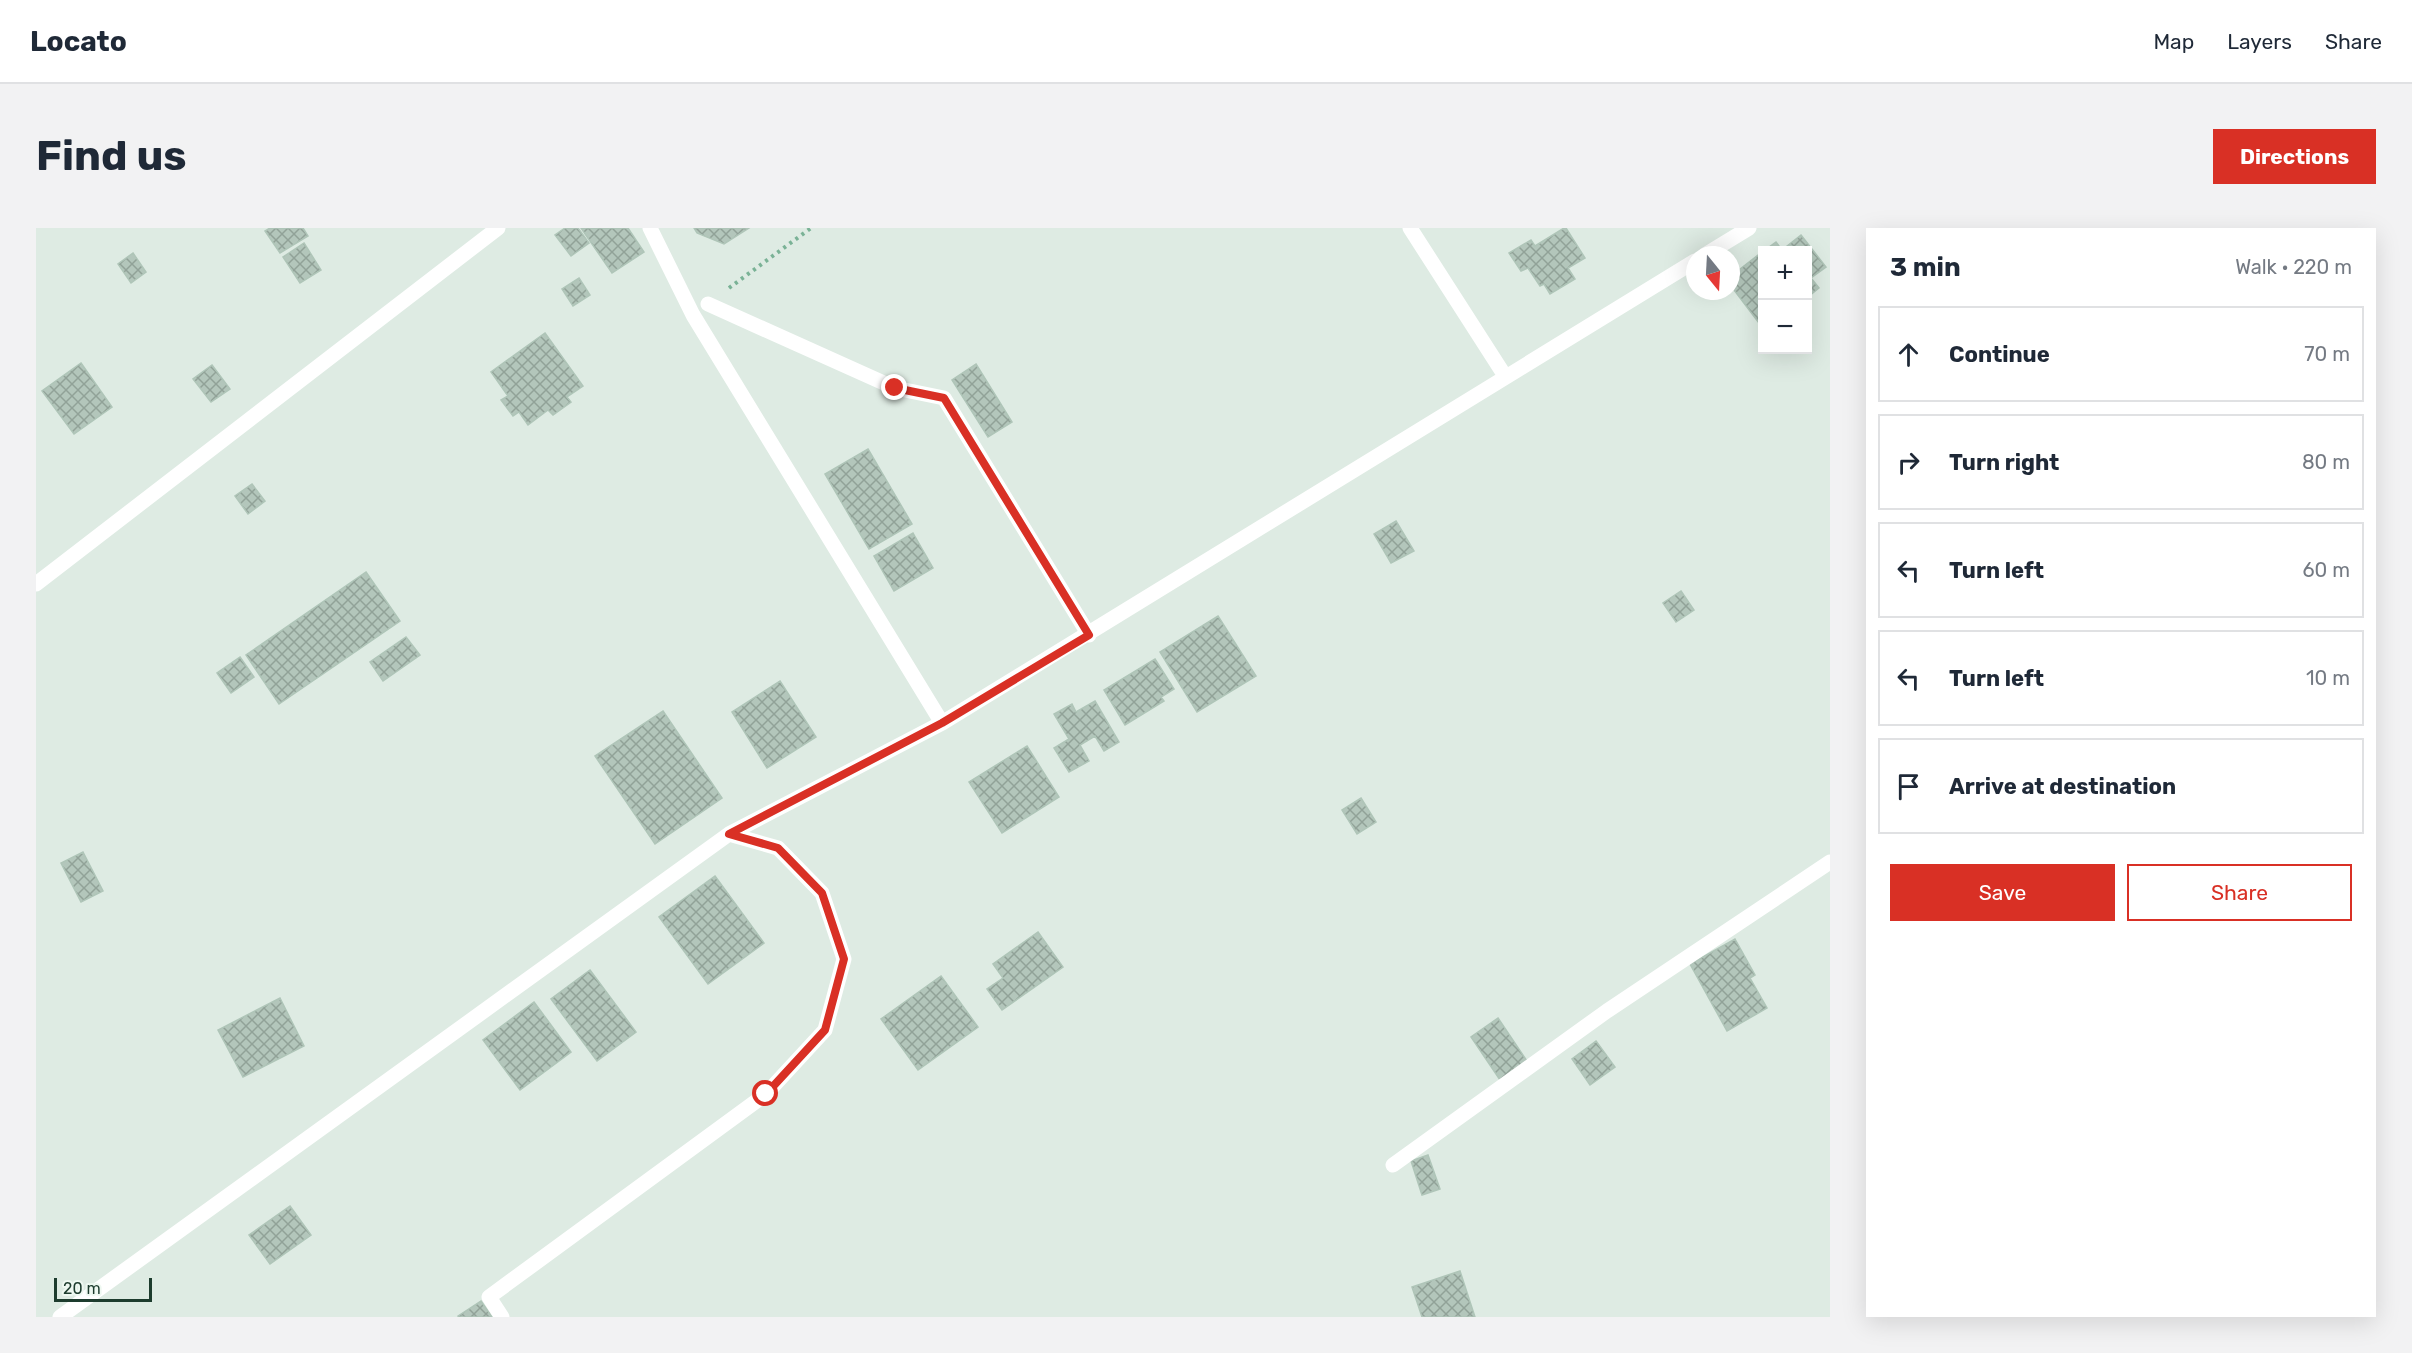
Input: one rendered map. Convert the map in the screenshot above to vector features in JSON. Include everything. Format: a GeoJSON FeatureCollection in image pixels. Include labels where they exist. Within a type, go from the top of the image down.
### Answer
{"type":"FeatureCollection","features":[{"type":"Feature","properties":{"kind":"lane"},"geometry":{"type":"LineString","coordinates":[[36,584],[498,228]]}},
{"type":"Feature","properties":{"kind":"lane"},"geometry":{"type":"LineString","coordinates":[[650,228],[693,315],[942,723]]}},
{"type":"Feature","properties":{"kind":"lane"},"geometry":{"type":"LineString","coordinates":[[1410,228],[1505,376]]}},
{"type":"Feature","properties":{"kind":"lane"},"geometry":{"type":"LineString","coordinates":[[1720,246],[1749,228]]}},
{"type":"Feature","properties":{"kind":"lane"},"geometry":{"type":"LineString","coordinates":[[60,1317],[729,834],[942,723],[1089,635],[1505,376],[1686,266]]}},
{"type":"Feature","properties":{"kind":"lane"},"geometry":{"type":"LineString","coordinates":[[708,304],[895,388],[944,398],[1089,635]]}},
{"type":"Feature","properties":{"kind":"lane"},"geometry":{"type":"LineString","coordinates":[[502,1317],[489,1297],[766,1094],[825,1030],[844,959],[822,893],[778,848],[729,834]]}},
{"type":"Feature","properties":{"kind":"lane"},"geometry":{"type":"LineString","coordinates":[[1393,1165],[1607,1011],[1830,862]]}},
{"type":"Feature","properties":{"kind":"path"},"geometry":{"type":"LineString","coordinates":[[708,304],[811,228]]}},
{"type":"Feature","properties":{"kind":"building"},"geometry":{"type":"Polygon","coordinates":[[[270,228],[303,228],[308,236],[280,253],[265,231],[270,228]]]}},
{"type":"Feature","properties":{"kind":"building"},"geometry":{"type":"Polygon","coordinates":[[[565,228],[578,228],[589,243],[571,256],[555,235],[565,228]]]}},
{"type":"Feature","properties":{"kind":"building"},"geometry":{"type":"Polygon","coordinates":[[[581,228],[628,228],[644,252],[612,273],[581,228]]]}},
{"type":"Feature","properties":{"kind":"building"},"geometry":{"type":"Polygon","coordinates":[[[694,228],[749,228],[724,244],[697,233],[694,228]]]}},
{"type":"Feature","properties":{"kind":"building"},"geometry":{"type":"Polygon","coordinates":[[[1564,228],[1585,258],[1568,268],[1575,279],[1550,294],[1544,284],[1540,286],[1528,268],[1521,271],[1509,253],[1531,240],[1535,246],[1564,228]]]}},
{"type":"Feature","properties":{"kind":"building"},"geometry":{"type":"Polygon","coordinates":[[[1801,235],[1810,246],[1787,246],[1801,235]]]}},
{"type":"Feature","properties":{"kind":"building"},"geometry":{"type":"Polygon","coordinates":[[[304,243],[321,270],[300,283],[283,257],[304,243]]]}},
{"type":"Feature","properties":{"kind":"building"},"geometry":{"type":"Polygon","coordinates":[[[1812,249],[1826,267],[1812,277],[1812,249]]]}},
{"type":"Feature","properties":{"kind":"building"},"geometry":{"type":"Polygon","coordinates":[[[133,253],[146,272],[131,283],[118,264],[133,253]]]}},
{"type":"Feature","properties":{"kind":"building"},"geometry":{"type":"Polygon","coordinates":[[[1758,255],[1758,322],[1740,298],[1740,269],[1758,255]]]}},
{"type":"Feature","properties":{"kind":"building"},"geometry":{"type":"Polygon","coordinates":[[[579,278],[590,295],[573,306],[562,289],[579,278]]]}},
{"type":"Feature","properties":{"kind":"building"},"geometry":{"type":"Polygon","coordinates":[[[1812,279],[1819,288],[1812,294],[1812,279]]]}},
{"type":"Feature","properties":{"kind":"building"},"geometry":{"type":"Polygon","coordinates":[[[545,333],[583,386],[567,397],[571,402],[553,415],[548,410],[528,425],[519,412],[513,416],[501,400],[508,396],[491,372],[545,333]]]}},
{"type":"Feature","properties":{"kind":"building"},"geometry":{"type":"Polygon","coordinates":[[[81,363],[112,407],[74,434],[42,391],[81,363]]]}},
{"type":"Feature","properties":{"kind":"building"},"geometry":{"type":"Polygon","coordinates":[[[976,364],[1012,422],[988,437],[952,380],[976,364]]]}},
{"type":"Feature","properties":{"kind":"building"},"geometry":{"type":"Polygon","coordinates":[[[212,365],[230,389],[211,402],[193,379],[212,365]]]}},
{"type":"Feature","properties":{"kind":"building"},"geometry":{"type":"Polygon","coordinates":[[[868,449],[912,524],[869,549],[825,474],[868,449]]]}},
{"type":"Feature","properties":{"kind":"building"},"geometry":{"type":"Polygon","coordinates":[[[252,484],[265,501],[248,514],[235,496],[252,484]]]}},
{"type":"Feature","properties":{"kind":"building"},"geometry":{"type":"Polygon","coordinates":[[[1396,521],[1414,551],[1391,563],[1374,534],[1396,521]]]}},
{"type":"Feature","properties":{"kind":"building"},"geometry":{"type":"Polygon","coordinates":[[[913,533],[933,568],[894,591],[874,556],[913,533]]]}},
{"type":"Feature","properties":{"kind":"building"},"geometry":{"type":"Polygon","coordinates":[[[366,572],[400,621],[279,704],[246,655],[366,572]]]}},
{"type":"Feature","properties":{"kind":"building"},"geometry":{"type":"Polygon","coordinates":[[[1681,591],[1694,610],[1676,622],[1663,603],[1681,591]]]}},
{"type":"Feature","properties":{"kind":"building"},"geometry":{"type":"Polygon","coordinates":[[[1218,616],[1256,676],[1197,712],[1160,652],[1218,616]]]}},
{"type":"Feature","properties":{"kind":"building"},"geometry":{"type":"Polygon","coordinates":[[[406,637],[420,655],[383,681],[370,662],[406,637]]]}},
{"type":"Feature","properties":{"kind":"building"},"geometry":{"type":"Polygon","coordinates":[[[240,657],[254,677],[231,693],[217,673],[240,657]]]}},
{"type":"Feature","properties":{"kind":"building"},"geometry":{"type":"Polygon","coordinates":[[[1155,659],[1174,689],[1161,697],[1164,701],[1125,725],[1104,690],[1155,659]]]}},
{"type":"Feature","properties":{"kind":"building"},"geometry":{"type":"Polygon","coordinates":[[[780,681],[816,737],[767,768],[732,712],[780,681]]]}},
{"type":"Feature","properties":{"kind":"building"},"geometry":{"type":"Polygon","coordinates":[[[1095,701],[1119,742],[1104,751],[1095,736],[1080,745],[1089,761],[1069,772],[1054,748],[1069,739],[1054,714],[1072,704],[1076,712],[1095,701]]]}},
{"type":"Feature","properties":{"kind":"building"},"geometry":{"type":"Polygon","coordinates":[[[663,711],[722,798],[655,844],[595,756],[663,711]]]}},
{"type":"Feature","properties":{"kind":"building"},"geometry":{"type":"Polygon","coordinates":[[[1027,746],[1059,797],[1002,833],[969,782],[1027,746]]]}},
{"type":"Feature","properties":{"kind":"building"},"geometry":{"type":"Polygon","coordinates":[[[1361,798],[1376,822],[1357,834],[1342,810],[1361,798]]]}},
{"type":"Feature","properties":{"kind":"building"},"geometry":{"type":"Polygon","coordinates":[[[83,852],[103,891],[81,902],[61,863],[83,852]]]}},
{"type":"Feature","properties":{"kind":"building"},"geometry":{"type":"Polygon","coordinates":[[[715,876],[764,943],[708,984],[659,917],[715,876]]]}},
{"type":"Feature","properties":{"kind":"building"},"geometry":{"type":"Polygon","coordinates":[[[1038,932],[1063,967],[1002,1010],[987,989],[1003,978],[993,964],[1038,932]]]}},
{"type":"Feature","properties":{"kind":"building"},"geometry":{"type":"Polygon","coordinates":[[[1735,939],[1755,975],[1750,978],[1767,1008],[1727,1031],[1690,964],[1735,939]]]}},
{"type":"Feature","properties":{"kind":"building"},"geometry":{"type":"Polygon","coordinates":[[[590,970],[636,1032],[597,1061],[551,999],[590,970]]]}},
{"type":"Feature","properties":{"kind":"building"},"geometry":{"type":"Polygon","coordinates":[[[941,976],[978,1027],[918,1070],[881,1019],[941,976]]]}},
{"type":"Feature","properties":{"kind":"building"},"geometry":{"type":"Polygon","coordinates":[[[280,998],[304,1046],[243,1077],[218,1030],[280,998]]]}},
{"type":"Feature","properties":{"kind":"building"},"geometry":{"type":"Polygon","coordinates":[[[534,1002],[571,1052],[520,1090],[483,1040],[534,1002]]]}},
{"type":"Feature","properties":{"kind":"building"},"geometry":{"type":"Polygon","coordinates":[[[1498,1018],[1527,1061],[1500,1080],[1471,1037],[1498,1018]]]}},
{"type":"Feature","properties":{"kind":"building"},"geometry":{"type":"Polygon","coordinates":[[[1596,1041],[1615,1067],[1590,1085],[1572,1059],[1596,1041]]]}},
{"type":"Feature","properties":{"kind":"building"},"geometry":{"type":"Polygon","coordinates":[[[1428,1155],[1440,1189],[1422,1195],[1411,1161],[1428,1155]]]}},
{"type":"Feature","properties":{"kind":"building"},"geometry":{"type":"Polygon","coordinates":[[[290,1206],[311,1235],[270,1264],[249,1235],[290,1206]]]}},
{"type":"Feature","properties":{"kind":"building"},"geometry":{"type":"Polygon","coordinates":[[[1460,1271],[1475,1317],[1422,1317],[1412,1287],[1460,1271]]]}},
{"type":"Feature","properties":{"kind":"building"},"geometry":{"type":"Polygon","coordinates":[[[481,1301],[492,1317],[458,1316],[481,1301]]]}},
{"type":"Feature","properties":{"kind":"route"},"geometry":{"type":"LineString","coordinates":[[766,1094],[825,1030],[844,959],[822,893],[778,848],[729,834],[942,723],[1089,635],[944,398],[895,388]]}}]}
